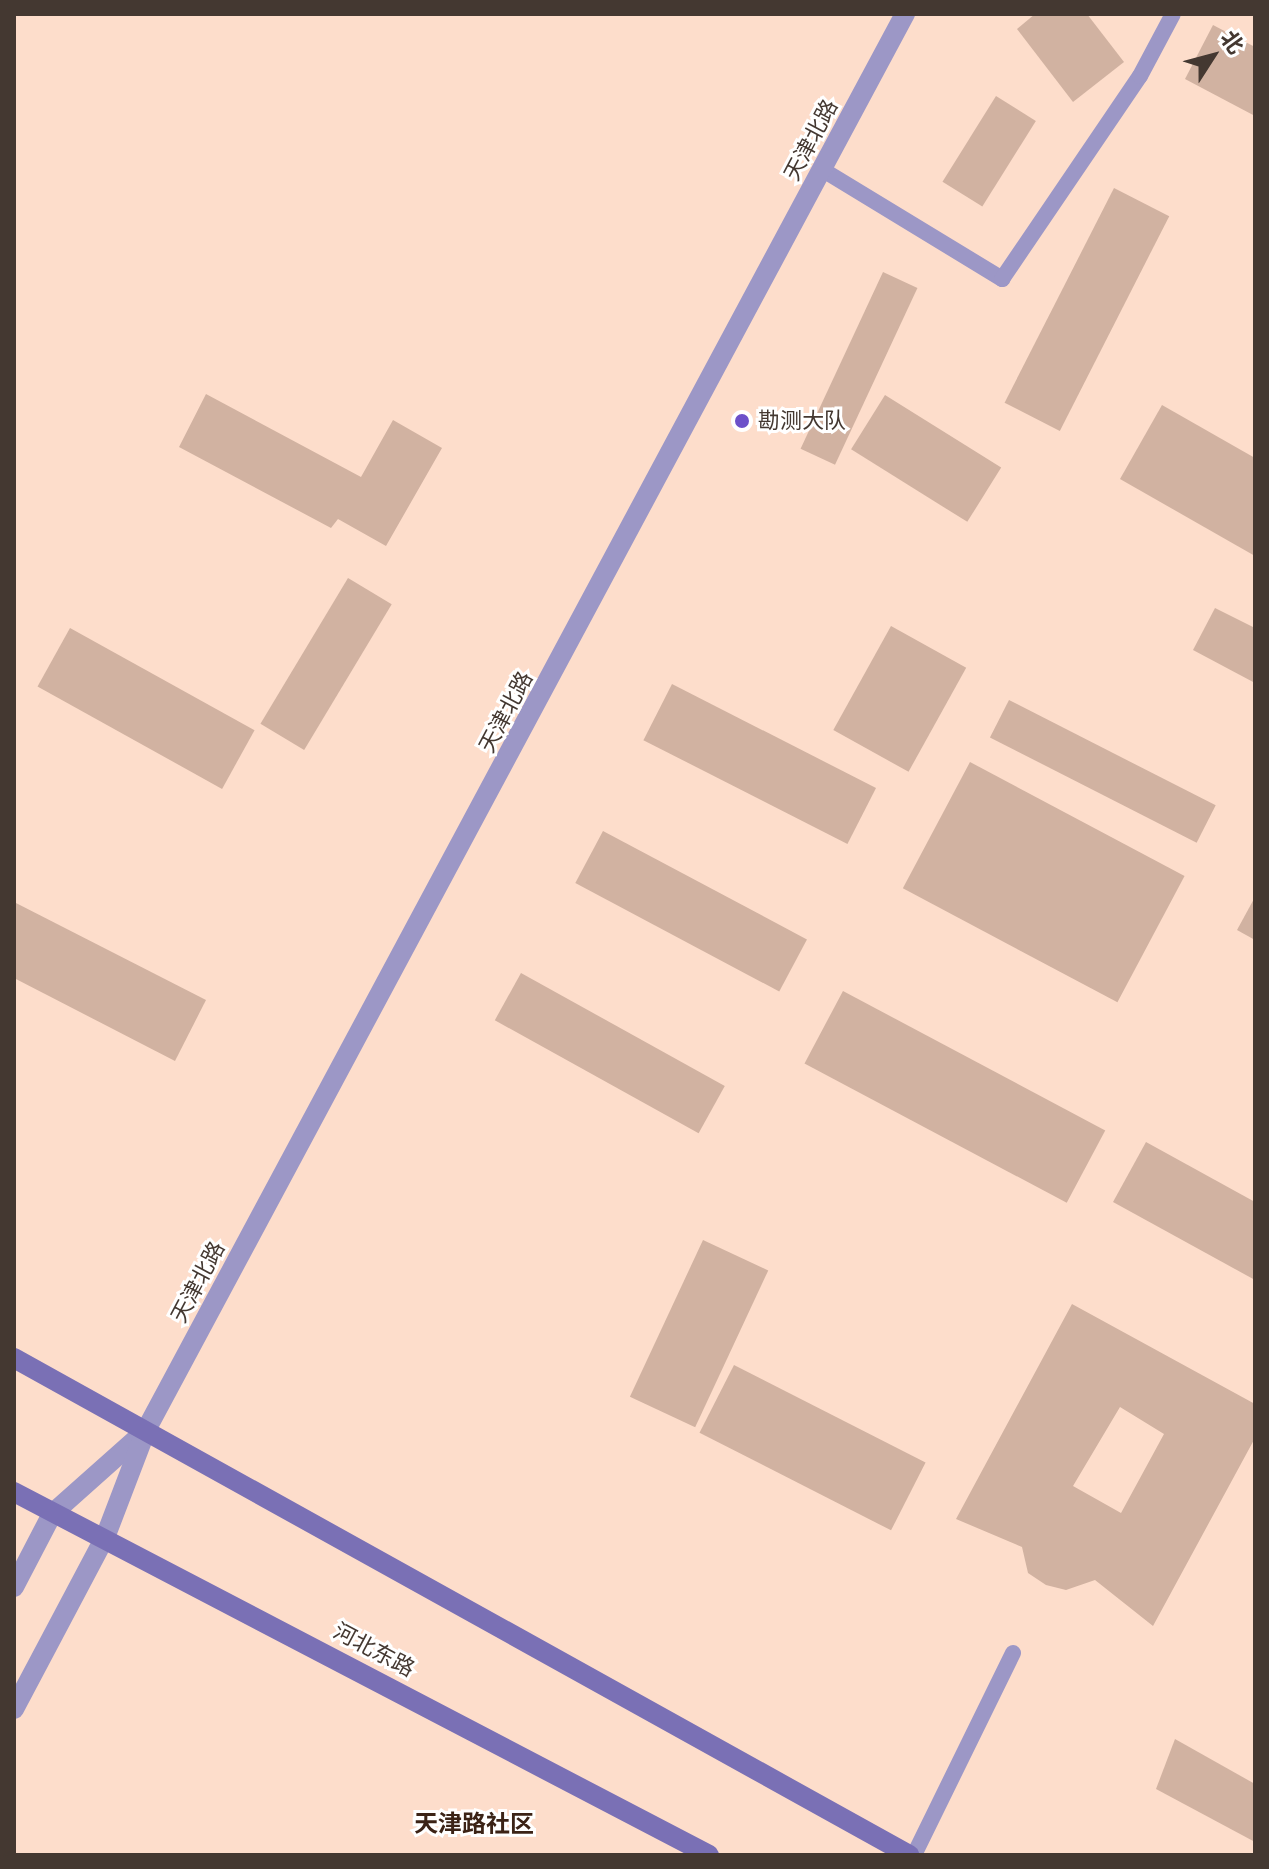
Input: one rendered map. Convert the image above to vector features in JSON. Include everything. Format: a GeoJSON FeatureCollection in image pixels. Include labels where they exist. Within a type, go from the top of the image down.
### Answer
{"type":"FeatureCollection","features":[{"type":"Feature","properties":{"kind":"main road"},"geometry":{"type":"LineString","coordinates":[[14,1358],[912,1855]]}},
{"type":"Feature","properties":{"kind":"main road","name":"河北东路"},"geometry":{"type":"LineString","coordinates":[[14,1492],[52,1514],[106,1535],[709,1855]]}},
{"type":"Feature","properties":{"kind":"street","name":"天津北路"},"geometry":{"type":"LineString","coordinates":[[14,1709],[106,1535],[146,1430],[905,14]]}},
{"type":"Feature","properties":{"kind":"street","name":"天津北路"},"geometry":{"type":"LineString","coordinates":[[14,1587],[52,1514],[146,1430]]}},
{"type":"Feature","properties":{"kind":"lane"},"geometry":{"type":"LineString","coordinates":[[823,170],[1002,279],[1140,76],[1173,14]]}},
{"type":"Feature","properties":{"kind":"lane"},"geometry":{"type":"LineString","coordinates":[[912,1855],[1013,1653]]}},
{"type":"Feature","properties":{"kind":"building"},"geometry":{"type":"Polygon","coordinates":[[[1035,14],[1087,14],[1124,62],[1073,102],[1017,29],[1035,14]]]}},
{"type":"Feature","properties":{"kind":"building"},"geometry":{"type":"Polygon","coordinates":[[[1213,25],[1255,47],[1255,116],[1185,79],[1213,25]]]}},
{"type":"Feature","properties":{"kind":"building"},"geometry":{"type":"Polygon","coordinates":[[[996,96],[1036,121],[982,207],[942,182],[996,96]]]}},
{"type":"Feature","properties":{"kind":"building"},"geometry":{"type":"Polygon","coordinates":[[[1114,188],[1169,216],[1060,431],[1005,403],[1114,188]]]}},
{"type":"Feature","properties":{"kind":"building"},"geometry":{"type":"Polygon","coordinates":[[[883,272],[917,288],[835,465],[801,449],[883,272]]]}},
{"type":"Feature","properties":{"kind":"building"},"geometry":{"type":"Polygon","coordinates":[[[206,394],[361,477],[393,420],[442,448],[386,546],[338,519],[331,528],[179,447],[206,394]]]}},
{"type":"Feature","properties":{"kind":"building"},"geometry":{"type":"Polygon","coordinates":[[[885,395],[1001,468],[967,522],[851,449],[885,395]]]}},
{"type":"Feature","properties":{"kind":"building"},"geometry":{"type":"Polygon","coordinates":[[[1162,405],[1255,458],[1255,556],[1120,479],[1162,405]]]}},
{"type":"Feature","properties":{"kind":"building"},"geometry":{"type":"Polygon","coordinates":[[[348,578],[392,604],[304,750],[260,724],[348,578]]]}},
{"type":"Feature","properties":{"kind":"building"},"geometry":{"type":"Polygon","coordinates":[[[1215,608],[1255,628],[1255,683],[1193,650],[1215,608]]]}},
{"type":"Feature","properties":{"kind":"building"},"geometry":{"type":"Polygon","coordinates":[[[891,626],[966,668],[909,772],[833,730],[891,626]]]}},
{"type":"Feature","properties":{"kind":"building"},"geometry":{"type":"Polygon","coordinates":[[[70,628],[255,730],[222,789],[38,687],[70,628]]]}},
{"type":"Feature","properties":{"kind":"building"},"geometry":{"type":"Polygon","coordinates":[[[672,684],[876,788],[847,844],[643,740],[672,684]]]}},
{"type":"Feature","properties":{"kind":"building"},"geometry":{"type":"Polygon","coordinates":[[[1009,700],[1216,805],[1197,843],[990,737],[1009,700]]]}},
{"type":"Feature","properties":{"kind":"building"},"geometry":{"type":"Polygon","coordinates":[[[970,762],[1185,876],[1117,1002],[903,888],[970,762]]]}},
{"type":"Feature","properties":{"kind":"building"},"geometry":{"type":"Polygon","coordinates":[[[603,831],[807,939],[779,992],[575,883],[603,831]]]}},
{"type":"Feature","properties":{"kind":"building"},"geometry":{"type":"Polygon","coordinates":[[[1255,897],[1255,940],[1237,930],[1255,897]]]}},
{"type":"Feature","properties":{"kind":"building"},"geometry":{"type":"Polygon","coordinates":[[[14,902],[206,1000],[175,1061],[14,978],[14,902]]]}},
{"type":"Feature","properties":{"kind":"building"},"geometry":{"type":"Polygon","coordinates":[[[521,973],[725,1086],[699,1133],[495,1020],[521,973]]]}},
{"type":"Feature","properties":{"kind":"building"},"geometry":{"type":"Polygon","coordinates":[[[843,991],[1105,1130],[1067,1203],[805,1063],[843,991]]]}},
{"type":"Feature","properties":{"kind":"building"},"geometry":{"type":"Polygon","coordinates":[[[1146,1142],[1255,1202],[1255,1280],[1113,1202],[1146,1142]]]}},
{"type":"Feature","properties":{"kind":"building"},"geometry":{"type":"Polygon","coordinates":[[[703,1240],[768,1270],[695,1427],[630,1397],[703,1240]]]}},
{"type":"Feature","properties":{"kind":"building"},"geometry":{"type":"Polygon","coordinates":[[[1072,1304],[1255,1404],[1255,1438],[1153,1626],[1095,1580],[1066,1590],[1046,1585],[1028,1573],[1022,1547],[956,1519],[1072,1304]],[[1120,1407],[1073,1486],[1121,1513],[1164,1434],[1120,1407]]]}},
{"type":"Feature","properties":{"kind":"building"},"geometry":{"type":"Polygon","coordinates":[[[734,1365],[926,1463],[891,1530],[699,1433],[734,1365]]]}},
{"type":"Feature","properties":{"kind":"building"},"geometry":{"type":"Polygon","coordinates":[[[1175,1739],[1255,1784],[1255,1842],[1156,1789],[1175,1739]]]}},
{"type":"Feature","properties":{"kind":"place","name":"勘测大队"},"geometry":{"type":"Point","coordinates":[742,421]}},
{"type":"Feature","properties":{"kind":"district","name":"天津路社区"},"geometry":{"type":"Point","coordinates":[474,1824]}}]}
